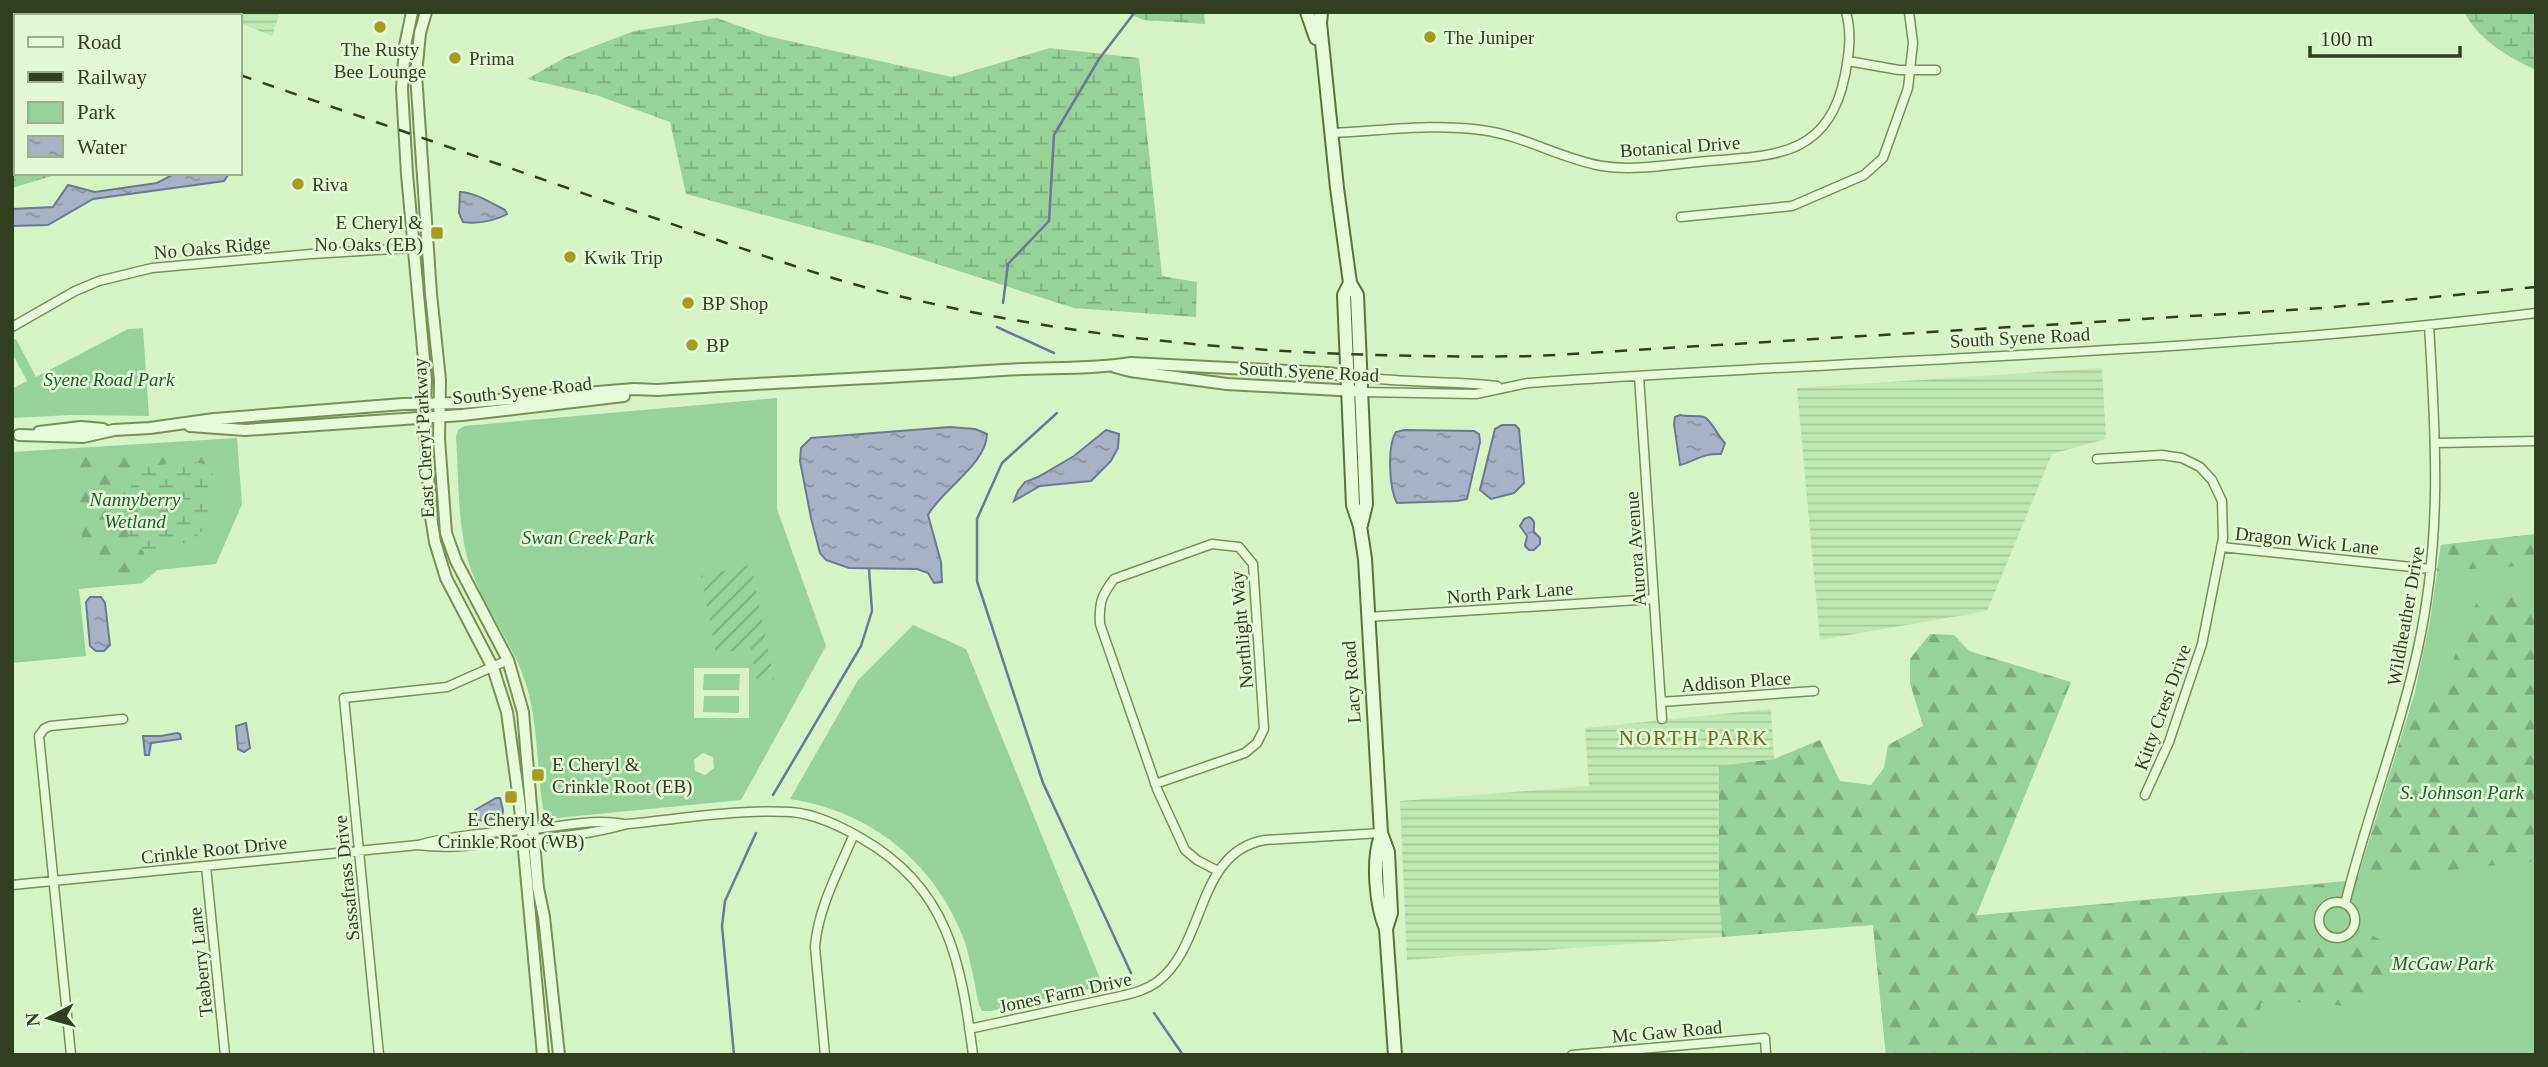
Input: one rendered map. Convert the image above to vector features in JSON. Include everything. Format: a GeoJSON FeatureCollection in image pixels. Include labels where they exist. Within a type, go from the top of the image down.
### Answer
{"type":"FeatureCollection","features":[{"type":"Feature","properties":{"kind":"main road","name":"Lacy Road"},"geometry":{"type":"LineString","coordinates":[[1307,12],[1323,58]]}},
{"type":"Feature","properties":{"kind":"main road","name":"Lacy Road"},"geometry":{"type":"LineString","coordinates":[[1321,12],[1323,58],[1350,283],[1344,295],[1354,377],[1353,505],[1360,526],[1367,617],[1381,834],[1376,849],[1379,913],[1386,929],[1395,1055]]}},
{"type":"Feature","properties":{"kind":"street","name":"East Cheryl Parkway"},"geometry":{"type":"LineString","coordinates":[[412,12],[405,46],[402,89],[407,174],[425,356],[424,417],[431,516],[437,551],[446,578],[493,668],[508,712],[543,1055]]}},
{"type":"Feature","properties":{"kind":"street","name":"East Cheryl Parkway"},"geometry":{"type":"LineString","coordinates":[[426,12],[417,53],[416,74],[440,380],[438,416],[446,533],[462,572],[508,660],[523,712],[538,888],[544,917],[559,1055]]}},
{"type":"Feature","properties":{"kind":"street","name":"Botanical Drive"},"geometry":{"type":"LineString","coordinates":[[1332,133],[1424,127],[1484,130],[1588,164],[1607,167],[1651,167],[1769,155],[1804,143],[1828,120],[1837,106],[1848,61],[1850,40],[1846,12]]}},
{"type":"Feature","properties":{"kind":"street"},"geometry":{"type":"LineString","coordinates":[[1681,217],[1792,206],[1864,175],[1883,158],[1908,88],[1913,43],[1909,12]]}},
{"type":"Feature","properties":{"kind":"street"},"geometry":{"type":"LineString","coordinates":[[1848,61],[1910,71],[1936,70]]}},
{"type":"Feature","properties":{"kind":"street","name":"No Oaks Ridge"},"geometry":{"type":"LineString","coordinates":[[12,327],[75,291],[134,271],[171,265],[428,247]]}},
{"type":"Feature","properties":{"kind":"street","name":"South Syene Road"},"geometry":{"type":"LineString","coordinates":[[1113,366],[1130,371],[1227,384],[1476,394],[1528,383],[2101,350],[2429,325],[2536,313]]}},
{"type":"Feature","properties":{"kind":"street","name":"Wildheather Drive"},"geometry":{"type":"LineString","coordinates":[[2345,904],[2402,715],[2419,646],[2431,569],[2437,511],[2437,443],[2429,325]]}},
{"type":"Feature","properties":{"kind":"street","name":"South Syene Road"},"geometry":{"type":"LineString","coordinates":[[16,435],[66,438],[214,419],[634,389],[658,390],[1130,363],[1170,363],[1505,387]]}},
{"type":"Feature","properties":{"kind":"street","name":"Aurora Avenue"},"geometry":{"type":"LineString","coordinates":[[1639,376],[1662,719]]}},
{"type":"Feature","properties":{"kind":"street","name":"South Syene Road"},"geometry":{"type":"LineString","coordinates":[[181,425],[245,430],[438,416],[577,403],[658,390]]}},
{"type":"Feature","properties":{"kind":"street"},"geometry":{"type":"LineString","coordinates":[[2437,443],[2536,441]]}},
{"type":"Feature","properties":{"kind":"street","name":"Kitty Crest Drive"},"geometry":{"type":"LineString","coordinates":[[2096,459],[2162,455],[2182,458],[2200,467],[2212,480],[2222,501],[2223,538],[2202,644],[2169,742],[2145,795]]}},
{"type":"Feature","properties":{"kind":"street","name":"Northlight Way"},"geometry":{"type":"LineString","coordinates":[[1155,784],[1245,753],[1257,743],[1264,729],[1253,564],[1239,547],[1212,544],[1114,579],[1099,605],[1100,624],[1155,784],[1185,850],[1218,871]]}},
{"type":"Feature","properties":{"kind":"street","name":"Dragon Wick Lane"},"geometry":{"type":"LineString","coordinates":[[2221,547],[2431,569]]}},
{"type":"Feature","properties":{"kind":"street","name":"North Park Lane"},"geometry":{"type":"LineString","coordinates":[[1367,617],[1654,599]]}},
{"type":"Feature","properties":{"kind":"street"},"geometry":{"type":"LineString","coordinates":[[493,668],[508,660]]}},
{"type":"Feature","properties":{"kind":"street","name":"Sassafrass Drive"},"geometry":{"type":"LineString","coordinates":[[379,1055],[345,698],[447,687],[493,668]]}},
{"type":"Feature","properties":{"kind":"street","name":"Addison Place"},"geometry":{"type":"LineString","coordinates":[[1661,702],[1814,691]]}},
{"type":"Feature","properties":{"kind":"street"},"geometry":{"type":"LineString","coordinates":[[71,1055],[39,736],[50,726],[123,719]]}},
{"type":"Feature","properties":{"kind":"street","name":"Crinkle Root Drive"},"geometry":{"type":"LineString","coordinates":[[12,885],[418,845],[438,840],[610,830],[626,824],[752,812],[794,813],[825,820],[888,853],[911,875],[934,904],[954,948],[973,1055]]}},
{"type":"Feature","properties":{"kind":"street"},"geometry":{"type":"LineString","coordinates":[[825,1055],[817,931],[821,914],[854,834]]}},
{"type":"Feature","properties":{"kind":"street","name":"Jones Farm Drive"},"geometry":{"type":"LineString","coordinates":[[969,1029],[1133,993],[1158,981],[1171,969],[1185,947],[1218,871],[1237,850],[1258,841],[1381,834]]}},
{"type":"Feature","properties":{"kind":"street","name":"Teaberry Lane"},"geometry":{"type":"LineString","coordinates":[[206,866],[225,1055]]}},
{"type":"Feature","properties":{"kind":"street","name":"Wildheather Drive"},"geometry":{"type":"LineString","coordinates":[[2345,904],[2353,912],[2353,929],[2340,938],[2328,937],[2320,927],[2319,915],[2326,905],[2345,904]]}},
{"type":"Feature","properties":{"kind":"street","name":"Mc Gaw Road"},"geometry":{"type":"LineString","coordinates":[[1572,1055],[1765,1038],[1766,1055]]}},
{"type":"Feature","properties":{"kind":"green space"},"geometry":{"type":"Polygon","coordinates":[[[215,12],[280,12],[272,36],[242,24],[242,14],[215,12]]]}},
{"type":"Feature","properties":{"kind":"green space"},"geometry":{"type":"Polygon","coordinates":[[[1124,12],[1204,12],[1205,24],[1144,20],[1124,12]]]}},
{"type":"Feature","properties":{"kind":"green space"},"geometry":{"type":"Polygon","coordinates":[[[2464,12],[2536,12],[2536,70],[2495,47],[2470,22],[2464,12]]]}},
{"type":"Feature","properties":{"kind":"green space"},"geometry":{"type":"Polygon","coordinates":[[[717,18],[767,36],[952,77],[1050,48],[1139,58],[1162,276],[1197,282],[1196,317],[1074,308],[884,247],[686,194],[670,122],[596,95],[527,79],[566,57],[634,31],[717,18]]]}},
{"type":"Feature","properties":{"kind":"green space"},"geometry":{"type":"Polygon","coordinates":[[[14,23],[14,175],[55,175],[12,188],[14,23]]]}},
{"type":"Feature","properties":{"kind":"green space","name":"Syene Road Park"},"geometry":{"type":"Polygon","coordinates":[[[143,328],[149,416],[71,415],[12,418],[12,389],[27,381],[12,353],[12,341],[16,339],[36,377],[128,329],[143,328]]]}},
{"type":"Feature","properties":{"kind":"green space"},"geometry":{"type":"Polygon","coordinates":[[[2102,368],[2106,439],[2052,454],[1987,611],[1820,640],[1797,388],[2102,368]]]}},
{"type":"Feature","properties":{"kind":"green space","name":"Swan Creek Park"},"geometry":{"type":"Polygon","coordinates":[[[777,398],[777,509],[826,646],[741,800],[548,817],[543,809],[527,687],[515,657],[477,585],[466,554],[459,505],[456,437],[458,430],[464,426],[777,398]],[[694,668],[694,718],[749,718],[749,668],[694,668]],[[703,753],[694,760],[695,771],[705,775],[714,768],[713,757],[703,753]]]}},
{"type":"Feature","properties":{"kind":"green space","name":"Nannyberry Wetland"},"geometry":{"type":"Polygon","coordinates":[[[237,438],[242,504],[216,564],[158,570],[142,583],[79,589],[86,656],[12,663],[12,452],[237,438]]]}},
{"type":"Feature","properties":{"kind":"green space"},"geometry":{"type":"Polygon","coordinates":[[[140,450],[211,454],[213,467],[196,462],[128,536],[144,552],[142,583],[118,585],[106,571],[78,559],[82,536],[75,457],[140,450]]]}},
{"type":"Feature","properties":{"kind":"green space"},"geometry":{"type":"Polygon","coordinates":[[[196,462],[213,467],[211,506],[205,525],[193,539],[144,552],[128,536],[124,498],[143,466],[196,462]]]}},
{"type":"Feature","properties":{"kind":"green space","name":"McGaw Park"},"geometry":{"type":"Polygon","coordinates":[[[2536,534],[2536,1055],[1886,1055],[1873,925],[2357,880],[2414,696],[2430,621],[2441,545],[2536,534]]]}},
{"type":"Feature","properties":{"kind":"green space"},"geometry":{"type":"Polygon","coordinates":[[[2536,534],[2536,565],[2437,571],[2441,545],[2536,534]]]}},
{"type":"Feature","properties":{"kind":"green space"},"geometry":{"type":"Polygon","coordinates":[[[751,565],[774,679],[757,682],[751,648],[716,654],[701,576],[751,565]]]}},
{"type":"Feature","properties":{"kind":"green space","name":"S. Johnson Park"},"geometry":{"type":"Polygon","coordinates":[[[2506,592],[2530,599],[2536,612],[2536,861],[2357,880],[2414,696],[2438,697],[2478,599],[2506,592]]]}},
{"type":"Feature","properties":{"kind":"green space"},"geometry":{"type":"Polygon","coordinates":[[[913,625],[966,649],[1103,986],[982,1011],[963,937],[951,910],[917,864],[896,844],[847,815],[790,799],[858,680],[913,625]]]}},
{"type":"Feature","properties":{"kind":"green space","name":"McGaw Park"},"geometry":{"type":"Polygon","coordinates":[[[1930,634],[1954,635],[1969,651],[2071,682],[1976,916],[2325,884],[2326,892],[2313,902],[2304,916],[2308,939],[2334,948],[2363,931],[2390,944],[2397,973],[2346,1006],[2299,1002],[2261,1003],[2257,1034],[2246,1055],[1886,1055],[1873,925],[1722,937],[1719,896],[1719,766],[1774,759],[1820,740],[1840,781],[1871,785],[1884,768],[1888,745],[1923,726],[1910,683],[1910,659],[1930,634]]]}},
{"type":"Feature","properties":{"kind":"green space"},"geometry":{"type":"Polygon","coordinates":[[[704,674],[740,674],[739,690],[703,690],[704,674]]]}},
{"type":"Feature","properties":{"kind":"green space"},"geometry":{"type":"Polygon","coordinates":[[[704,696],[739,696],[739,713],[703,712],[704,696]]]}},
{"type":"Feature","properties":{"kind":"green space"},"geometry":{"type":"Polygon","coordinates":[[[1771,709],[1774,759],[1719,766],[1719,896],[1722,937],[1407,960],[1400,801],[1589,786],[1585,728],[1771,709]]]}},
{"type":"Feature","properties":{"kind":"water"},"geometry":{"type":"Polygon","coordinates":[[[172,175],[228,175],[224,181],[93,199],[48,225],[12,226],[12,209],[53,207],[68,185],[95,192],[157,183],[172,175]]]}},
{"type":"Feature","properties":{"kind":"water"},"geometry":{"type":"Polygon","coordinates":[[[460,192],[483,199],[505,210],[507,214],[486,221],[463,222],[459,213],[460,192]]]}},
{"type":"Feature","properties":{"kind":"water"},"geometry":{"type":"Polygon","coordinates":[[[1680,415],[1707,418],[1725,443],[1721,454],[1704,456],[1680,465],[1674,424],[1675,417],[1680,415]]]}},
{"type":"Feature","properties":{"kind":"water"},"geometry":{"type":"Polygon","coordinates":[[[1502,425],[1515,425],[1519,429],[1524,483],[1514,493],[1491,499],[1480,490],[1495,429],[1502,425]]]}},
{"type":"Feature","properties":{"kind":"water"},"geometry":{"type":"Polygon","coordinates":[[[950,427],[975,429],[987,434],[985,445],[972,466],[928,515],[941,562],[942,582],[934,583],[928,573],[917,569],[849,568],[826,560],[820,553],[811,518],[800,461],[801,448],[811,438],[950,427]]]}},
{"type":"Feature","properties":{"kind":"water"},"geometry":{"type":"Polygon","coordinates":[[[1106,430],[1119,434],[1118,448],[1111,461],[1091,481],[1040,486],[1014,501],[1025,482],[1074,456],[1106,430]]]}},
{"type":"Feature","properties":{"kind":"water"},"geometry":{"type":"Polygon","coordinates":[[[1474,431],[1479,434],[1480,442],[1467,499],[1397,503],[1392,488],[1390,457],[1396,432],[1474,431]]]}},
{"type":"Feature","properties":{"kind":"water"},"geometry":{"type":"Polygon","coordinates":[[[1529,517],[1534,522],[1534,532],[1540,538],[1540,544],[1534,550],[1525,546],[1527,536],[1520,526],[1524,519],[1529,517]]]}},
{"type":"Feature","properties":{"kind":"water"},"geometry":{"type":"Polygon","coordinates":[[[90,597],[101,597],[105,603],[110,645],[104,651],[96,651],[90,646],[86,602],[90,597]]]}},
{"type":"Feature","properties":{"kind":"water"},"geometry":{"type":"Polygon","coordinates":[[[246,723],[250,748],[244,752],[238,749],[236,726],[246,723]]]}},
{"type":"Feature","properties":{"kind":"water"},"geometry":{"type":"Polygon","coordinates":[[[177,733],[181,739],[151,743],[149,755],[145,755],[143,736],[177,733]]]}},
{"type":"Feature","properties":{"kind":"water"},"geometry":{"type":"Polygon","coordinates":[[[500,798],[502,818],[475,821],[475,810],[500,798]]]}},
{"type":"Feature","properties":{"kind":"waterway"},"geometry":{"type":"LineString","coordinates":[[1003,303],[1008,264],[1049,221],[1054,135],[1099,59],[1135,12]]}},
{"type":"Feature","properties":{"kind":"waterway"},"geometry":{"type":"LineString","coordinates":[[997,327],[1054,353]]}},
{"type":"Feature","properties":{"kind":"waterway"},"geometry":{"type":"LineString","coordinates":[[1057,413],[1002,463],[977,519],[977,581],[1043,783],[1131,973]]}},
{"type":"Feature","properties":{"kind":"waterway"},"geometry":{"type":"LineString","coordinates":[[773,795],[861,646],[872,611],[869,569]]}},
{"type":"Feature","properties":{"kind":"waterway"},"geometry":{"type":"LineString","coordinates":[[734,1055],[722,926],[725,901],[756,833]]}},
{"type":"Feature","properties":{"kind":"waterway"},"geometry":{"type":"LineString","coordinates":[[1154,1013],[1183,1055]]}},
{"type":"Feature","properties":{"kind":"railway"},"geometry":{"type":"LineString","coordinates":[[242,76],[743,249],[881,292],[992,316],[1069,329],[1225,347],[1381,355],[1537,356],[2323,308],[2536,287]]}},
{"type":"Feature","properties":{"kind":"place","name":"The Rusty Bee Lounge"},"geometry":{"type":"Point","coordinates":[380,27]}},
{"type":"Feature","properties":{"kind":"place","name":"The Juniper"},"geometry":{"type":"Point","coordinates":[1430,37]}},
{"type":"Feature","properties":{"kind":"place","name":"Prima"},"geometry":{"type":"Point","coordinates":[455,58]}},
{"type":"Feature","properties":{"kind":"place","name":"Riva"},"geometry":{"type":"Point","coordinates":[298,184]}},
{"type":"Feature","properties":{"kind":"place","name":"E Cheryl & No Oaks (EB)"},"geometry":{"type":"Point","coordinates":[437,233]}},
{"type":"Feature","properties":{"kind":"place","name":"Kwik Trip"},"geometry":{"type":"Point","coordinates":[570,257]}},
{"type":"Feature","properties":{"kind":"place","name":"BP Shop"},"geometry":{"type":"Point","coordinates":[688,303]}},
{"type":"Feature","properties":{"kind":"place","name":"BP"},"geometry":{"type":"Point","coordinates":[692,345]}},
{"type":"Feature","properties":{"kind":"place","name":"E Cheryl & Crinkle Root (EB)"},"geometry":{"type":"Point","coordinates":[538,775]}},
{"type":"Feature","properties":{"kind":"place","name":"E Cheryl & Crinkle Root (WB)"},"geometry":{"type":"Point","coordinates":[511,797]}},
{"type":"Feature","properties":{"kind":"district","name":"NORTH PARK"},"geometry":{"type":"Point","coordinates":[1694,738]}}]}
